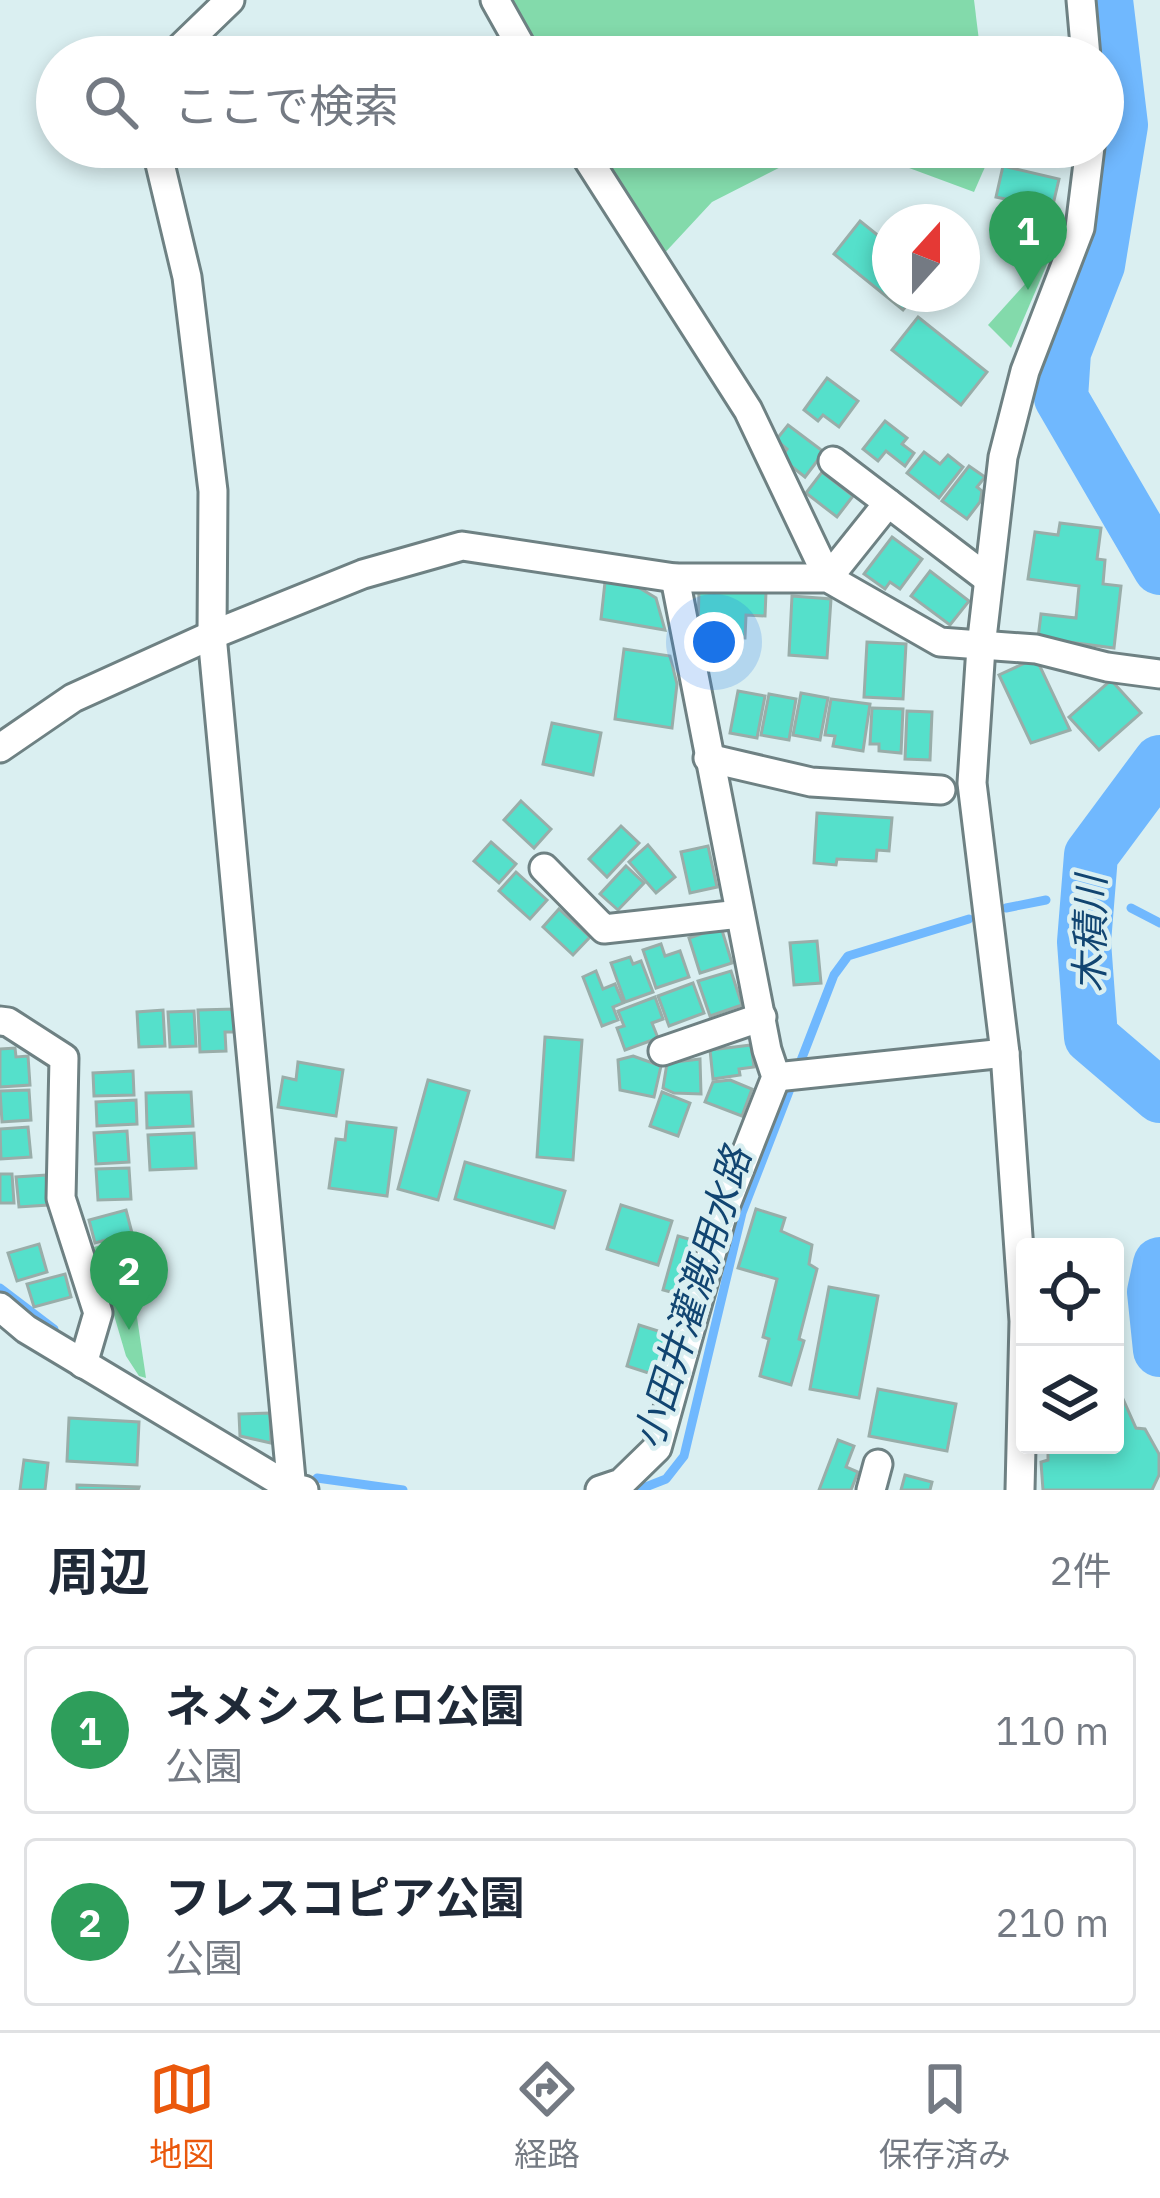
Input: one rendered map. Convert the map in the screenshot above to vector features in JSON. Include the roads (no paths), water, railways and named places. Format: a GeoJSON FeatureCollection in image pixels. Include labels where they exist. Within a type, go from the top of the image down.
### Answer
{"type":"FeatureCollection","features":[{"type":"Feature","properties":{"kind":"street"},"geometry":{"type":"LineString","coordinates":[[193,36],[230,0]]}},
{"type":"Feature","properties":{"kind":"street"},"geometry":{"type":"LineString","coordinates":[[495,0],[515,36]]}},
{"type":"Feature","properties":{"kind":"street"},"geometry":{"type":"LineString","coordinates":[[1081,0],[1084,36]]}},
{"type":"Feature","properties":{"kind":"street"},"geometry":{"type":"LineString","coordinates":[[161,168],[187,277],[213,491],[212,635],[296,1489]]}},
{"type":"Feature","properties":{"kind":"street"},"geometry":{"type":"LineString","coordinates":[[593,168],[748,410],[828,578]]}},
{"type":"Feature","properties":{"kind":"street"},"geometry":{"type":"LineString","coordinates":[[1020,1490],[1024,1321],[1005,1053],[972,783],[981,647],[1003,457],[1025,371],[1080,228],[1087,168]]}},
{"type":"Feature","properties":{"kind":"street"},"geometry":{"type":"LineString","coordinates":[[833,461],[988,579]]}},
{"type":"Feature","properties":{"kind":"street"},"geometry":{"type":"LineString","coordinates":[[828,578],[888,502]]}},
{"type":"Feature","properties":{"kind":"street"},"geometry":{"type":"LineString","coordinates":[[0,748],[73,698],[212,635],[363,574],[463,546],[675,578],[828,578],[940,642],[1036,649],[1107,668],[1160,674]]}},
{"type":"Feature","properties":{"kind":"street"},"geometry":{"type":"LineString","coordinates":[[675,578],[762,1017],[789,1076]]}},
{"type":"Feature","properties":{"kind":"street"},"geometry":{"type":"LineString","coordinates":[[708,758],[811,782],[941,790]]}},
{"type":"Feature","properties":{"kind":"street"},"geometry":{"type":"LineString","coordinates":[[544,868],[604,929],[740,914]]}},
{"type":"Feature","properties":{"kind":"street"},"geometry":{"type":"LineString","coordinates":[[663,1051],[762,1017]]}},
{"type":"Feature","properties":{"kind":"street"},"geometry":{"type":"LineString","coordinates":[[0,1021],[64,1058],[61,1198],[98,1312],[83,1364]]}},
{"type":"Feature","properties":{"kind":"street"},"geometry":{"type":"LineString","coordinates":[[789,1076],[1005,1053]]}},
{"type":"Feature","properties":{"kind":"street"},"geometry":{"type":"LineString","coordinates":[[600,1490],[621,1483],[657,1448],[723,1212],[789,1076]]}},
{"type":"Feature","properties":{"kind":"street"},"geometry":{"type":"LineString","coordinates":[[0,1307],[26,1329],[296,1489]]}},
{"type":"Feature","properties":{"kind":"waterway","name":"木積川"},"geometry":{"type":"LineString","coordinates":[[1106,0],[1110,36]]}},
{"type":"Feature","properties":{"kind":"waterway","name":"木積川"},"geometry":{"type":"LineString","coordinates":[[1114,168],[1098,265],[1064,352],[1061,398],[1160,568]]}},
{"type":"Feature","properties":{"kind":"waterway","name":"木積川"},"geometry":{"type":"LineString","coordinates":[[1160,762],[1091,855],[1084,942],[1091,1037],[1160,1096]]}},
{"type":"Feature","properties":{"kind":"waterway","name":"小田井灌漑用水路"},"geometry":{"type":"LineString","coordinates":[[1006,908],[1046,900]]}},
{"type":"Feature","properties":{"kind":"waterway","name":"小田井灌漑用水路"},"geometry":{"type":"LineString","coordinates":[[1131,908],[1160,923]]}},
{"type":"Feature","properties":{"kind":"waterway","name":"小田井灌漑用水路"},"geometry":{"type":"LineString","coordinates":[[638,1490],[666,1479],[684,1456],[742,1213],[834,975],[848,956],[969,919]]}},
{"type":"Feature","properties":{"kind":"waterway","name":"木積川"},"geometry":{"type":"LineString","coordinates":[[1160,1264],[1154,1292],[1160,1350]]}},
{"type":"Feature","properties":{"kind":"waterway","name":"小田井灌漑用水路"},"geometry":{"type":"LineString","coordinates":[[0,1288],[54,1329]]}},
{"type":"Feature","properties":{"kind":"waterway","name":"小田井灌漑用水路"},"geometry":{"type":"LineString","coordinates":[[317,1478],[403,1490]]}},
{"type":"Feature","properties":{"kind":"place","name":"ネメシスヒロ公園"},"geometry":{"type":"Point","coordinates":[1028,290]}},
{"type":"Feature","properties":{"kind":"place","name":"フレスコピア公園"},"geometry":{"type":"Point","coordinates":[129,1330]}}]}
